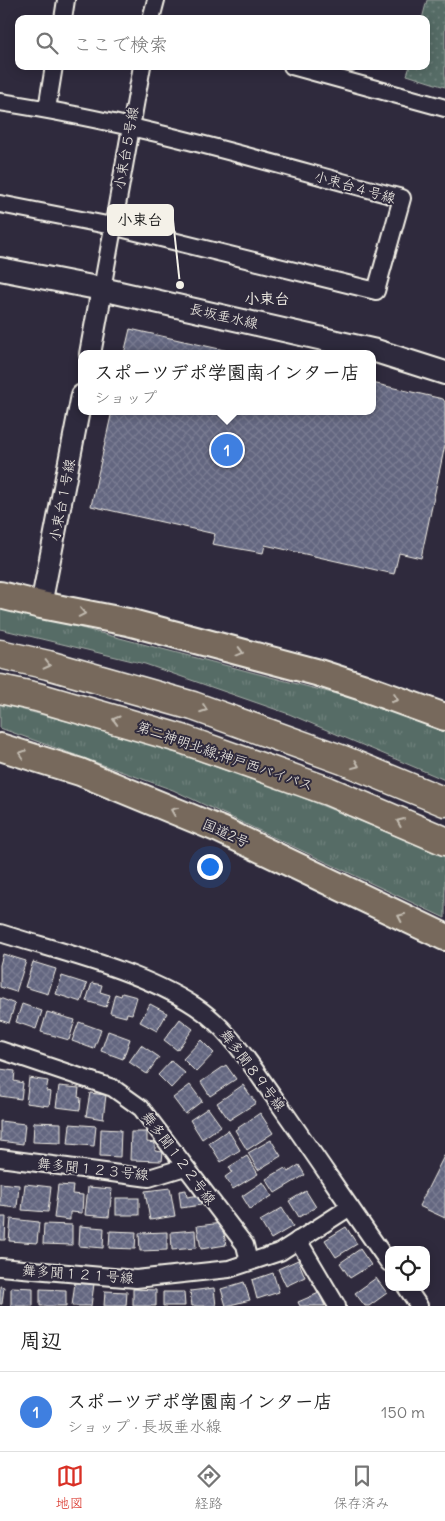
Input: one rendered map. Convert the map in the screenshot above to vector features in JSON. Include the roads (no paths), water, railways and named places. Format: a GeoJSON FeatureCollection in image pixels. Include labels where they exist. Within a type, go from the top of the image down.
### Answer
{"type":"FeatureCollection","features":[{"type":"Feature","properties":{"kind":"highway"},"geometry":{"type":"LineString","coordinates":[[0,595],[128,622],[316,672],[362,686],[445,717]]}},
{"type":"Feature","properties":{"kind":"highway"},"geometry":{"type":"LineString","coordinates":[[0,654],[48,665],[193,706],[343,760],[445,802]]}},
{"type":"Feature","properties":{"kind":"highway","name":"第二神明北線;神戸西バイパス"},"geometry":{"type":"LineString","coordinates":[[0,689],[37,697],[182,739],[328,792],[445,841]]}},
{"type":"Feature","properties":{"kind":"highway","name":"国道2号"},"geometry":{"type":"LineString","coordinates":[[0,747],[80,772],[221,830],[445,937]]}},
{"type":"Feature","properties":{"kind":"main road","name":"長坂垂水線"},"geometry":{"type":"LineString","coordinates":[[0,269],[102,289],[372,350]]}},
{"type":"Feature","properties":{"kind":"main road","name":"長坂垂水線"},"geometry":{"type":"LineString","coordinates":[[376,351],[445,373]]}},
{"type":"Feature","properties":{"kind":"street"},"geometry":{"type":"LineString","coordinates":[[64,15],[66,0]]}},
{"type":"Feature","properties":{"kind":"street"},"geometry":{"type":"LineString","coordinates":[[152,15],[156,0]]}},
{"type":"Feature","properties":{"kind":"street"},"geometry":{"type":"LineString","coordinates":[[47,109],[53,70]]}},
{"type":"Feature","properties":{"kind":"street","name":"小束台５号線"},"geometry":{"type":"LineString","coordinates":[[102,289],[141,70]]}},
{"type":"Feature","properties":{"kind":"street"},"geometry":{"type":"LineString","coordinates":[[307,70],[445,108]]}},
{"type":"Feature","properties":{"kind":"street"},"geometry":{"type":"LineString","coordinates":[[0,102],[47,109],[130,126]]}},
{"type":"Feature","properties":{"kind":"street","name":"小束台４号線"},"geometry":{"type":"LineString","coordinates":[[112,226],[376,291],[402,198],[130,126]]}},
{"type":"Feature","properties":{"kind":"street"},"geometry":{"type":"LineString","coordinates":[[0,204],[112,226]]}},
{"type":"Feature","properties":{"kind":"street"},"geometry":{"type":"LineString","coordinates":[[91,350],[102,289]]}},
{"type":"Feature","properties":{"kind":"street","name":"小束台１号線"},"geometry":{"type":"LineString","coordinates":[[42,605],[78,415]]}},
{"type":"Feature","properties":{"kind":"street","name":"舞多聞８９号線"},"geometry":{"type":"LineString","coordinates":[[0,933],[128,974],[162,987],[197,1007],[224,1030],[249,1062],[385,1257]]}},
{"type":"Feature","properties":{"kind":"street","name":"舞多聞１２２号線"},"geometry":{"type":"LineString","coordinates":[[0,1050],[113,1088],[141,1108],[245,1245],[249,1262]]}},
{"type":"Feature","properties":{"kind":"street","name":"舞多聞１２３号線"},"geometry":{"type":"LineString","coordinates":[[0,1158],[149,1178],[185,1167]]}},
{"type":"Feature","properties":{"kind":"street","name":"舞多聞１２１号線"},"geometry":{"type":"LineString","coordinates":[[0,1267],[136,1279],[229,1269],[280,1252],[350,1207]]}},
{"type":"Feature","properties":{"kind":"street"},"geometry":{"type":"LineString","coordinates":[[298,1240],[337,1306]]}},
{"type":"Feature","properties":{"kind":"street"},"geometry":{"type":"LineString","coordinates":[[409,1291],[419,1306]]}},
{"type":"Feature","properties":{"kind":"place","name":"小束台"},"geometry":{"type":"Point","coordinates":[180,285]}},
{"type":"Feature","properties":{"kind":"place","name":"スポーツデポ学園南インター店"},"geometry":{"type":"Point","coordinates":[227,450]}},
{"type":"Feature","properties":{"kind":"district","name":"小束台"},"geometry":{"type":"Point","coordinates":[267,298]}}]}
